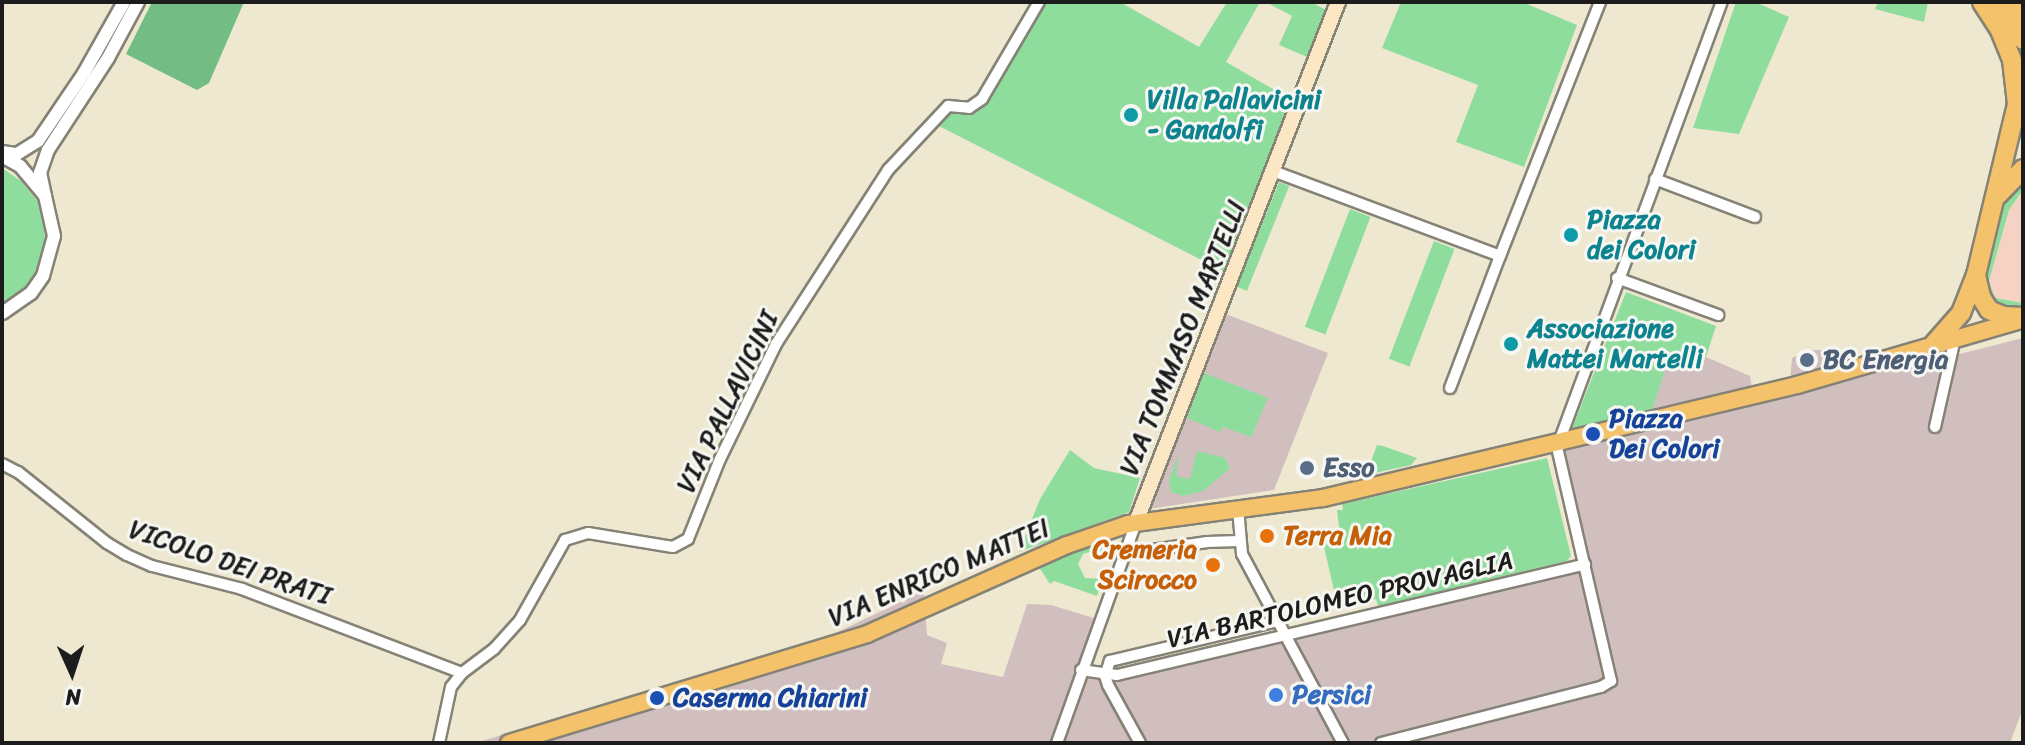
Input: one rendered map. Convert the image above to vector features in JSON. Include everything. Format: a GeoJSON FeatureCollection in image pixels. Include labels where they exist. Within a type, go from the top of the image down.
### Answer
{"type":"FeatureCollection","features":[{"type":"Feature","properties":{"kind":"highway"},"geometry":{"type":"LineString","coordinates":[[1933,345],[1961,313],[1976,275],[2017,104],[2017,85],[2008,47],[1982,2]]}},
{"type":"Feature","properties":{"kind":"highway"},"geometry":{"type":"LineString","coordinates":[[1992,2],[2023,40]]}},
{"type":"Feature","properties":{"kind":"highway"},"geometry":{"type":"LineString","coordinates":[[2010,2],[2023,18]]}},
{"type":"Feature","properties":{"kind":"highway"},"geometry":{"type":"LineString","coordinates":[[1997,197],[2023,169]]}},
{"type":"Feature","properties":{"kind":"highway"},"geometry":{"type":"LineString","coordinates":[[1976,275],[1981,297],[1989,310],[2004,316],[2023,318]]}},
{"type":"Feature","properties":{"kind":"main road","name":"VIA TOMMASO MARTELLI"},"geometry":{"type":"LineString","coordinates":[[1136,522],[1338,2]]}},
{"type":"Feature","properties":{"kind":"main road","name":"VIA ENRICO MATTEI"},"geometry":{"type":"LineString","coordinates":[[1841,373],[2023,318]]}},
{"type":"Feature","properties":{"kind":"main road","name":"VIA ENRICO MATTEI"},"geometry":{"type":"LineString","coordinates":[[509,743],[867,634],[1067,545],[1136,522],[1316,499],[2023,329]]}},
{"type":"Feature","properties":{"kind":"street"},"geometry":{"type":"LineString","coordinates":[[2,154],[17,154],[38,141],[84,73],[124,2]]}},
{"type":"Feature","properties":{"kind":"street"},"geometry":{"type":"LineString","coordinates":[[2,313],[31,293],[51,257],[52,215],[40,173],[48,150],[108,58],[138,2]]}},
{"type":"Feature","properties":{"kind":"street","name":"VIA PALLAVICINI"},"geometry":{"type":"LineString","coordinates":[[439,743],[445,703],[451,687],[462,673],[494,649],[520,620],[565,540],[588,533],[673,547],[688,539],[720,459],[776,344],[888,170],[948,106],[969,108],[982,99],[1039,2]]}},
{"type":"Feature","properties":{"kind":"street"},"geometry":{"type":"LineString","coordinates":[[1450,388],[1600,2]]}},
{"type":"Feature","properties":{"kind":"street"},"geometry":{"type":"LineString","coordinates":[[1381,743],[1601,687],[1611,681],[1558,443],[1722,2]]}},
{"type":"Feature","properties":{"kind":"street"},"geometry":{"type":"LineString","coordinates":[[2,154],[27,173],[45,196]]}},
{"type":"Feature","properties":{"kind":"street"},"geometry":{"type":"LineString","coordinates":[[1273,171],[1500,256]]}},
{"type":"Feature","properties":{"kind":"street"},"geometry":{"type":"LineString","coordinates":[[1655,179],[1755,217]]}},
{"type":"Feature","properties":{"kind":"street"},"geometry":{"type":"LineString","coordinates":[[1617,278],[1718,315]]}},
{"type":"Feature","properties":{"kind":"street"},"geometry":{"type":"LineString","coordinates":[[1935,427],[1953,347]]}},
{"type":"Feature","properties":{"kind":"street","name":"VICOLO DEI PRATI"},"geometry":{"type":"LineString","coordinates":[[2,464],[18,472],[127,555],[152,566],[242,589],[462,673]]}},
{"type":"Feature","properties":{"kind":"street"},"geometry":{"type":"LineString","coordinates":[[1238,508],[1242,554],[1343,743]]}},
{"type":"Feature","properties":{"kind":"street"},"geometry":{"type":"LineString","coordinates":[[1057,743],[1136,522]]}},
{"type":"Feature","properties":{"kind":"street"},"geometry":{"type":"LineString","coordinates":[[1126,550],[1138,552],[1197,543],[1239,541]]}},
{"type":"Feature","properties":{"kind":"street","name":"VIA BARTOLOMEO PROVAGLIA"},"geometry":{"type":"LineString","coordinates":[[1081,670],[1105,676],[1585,564]]}},
{"type":"Feature","properties":{"kind":"street","name":"VIA BARTOLOMEO PROVAGLIA"},"geometry":{"type":"LineString","coordinates":[[1105,676],[1110,661],[1278,621]]}},
{"type":"Feature","properties":{"kind":"street"},"geometry":{"type":"LineString","coordinates":[[1105,676],[1113,698],[1140,743]]}},
{"type":"Feature","properties":{"kind":"shaded area"},"geometry":{"type":"Polygon","coordinates":[[[2023,190],[2023,303],[2016,304],[1995,298],[1989,281],[2009,210],[2023,190]]]}},
{"type":"Feature","properties":{"kind":"shaded area"},"geometry":{"type":"Polygon","coordinates":[[[1210,308],[1328,353],[1274,490],[1129,512],[1210,308]]]}},
{"type":"Feature","properties":{"kind":"shaded area"},"geometry":{"type":"Polygon","coordinates":[[[2023,338],[2023,708],[2010,743],[475,743],[827,637],[924,591],[927,635],[947,643],[941,664],[1003,677],[1027,604],[1051,605],[1097,619],[1081,665],[1097,677],[1583,562],[1554,443],[1668,361],[1706,357],[1750,376],[1752,389],[1790,382],[1792,358],[1810,350],[1829,350],[1837,366],[1929,340],[1936,360],[2023,338]]]}},
{"type":"Feature","properties":{"kind":"green space"},"geometry":{"type":"Polygon","coordinates":[[[152,2],[244,2],[209,83],[197,90],[126,54],[152,2]]]}},
{"type":"Feature","properties":{"kind":"green space"},"geometry":{"type":"Polygon","coordinates":[[[1037,2],[1120,2],[1199,47],[1227,2],[1260,2],[1226,62],[1294,101],[1229,274],[933,123],[948,106],[969,107],[982,99],[1037,2]]]}},
{"type":"Feature","properties":{"kind":"green space"},"geometry":{"type":"Polygon","coordinates":[[[1266,2],[1311,2],[1326,10],[1307,57],[1279,45],[1292,16],[1266,2]]]}},
{"type":"Feature","properties":{"kind":"green space"},"geometry":{"type":"Polygon","coordinates":[[[1401,2],[1522,2],[1577,25],[1524,167],[1456,142],[1478,85],[1382,48],[1401,2]]]}},
{"type":"Feature","properties":{"kind":"green space"},"geometry":{"type":"Polygon","coordinates":[[[1736,2],[1755,2],[1789,17],[1739,134],[1693,128],[1736,2]]]}},
{"type":"Feature","properties":{"kind":"green space"},"geometry":{"type":"Polygon","coordinates":[[[1878,2],[1928,2],[1924,22],[1875,9],[1878,2]]]}},
{"type":"Feature","properties":{"kind":"green space"},"geometry":{"type":"Polygon","coordinates":[[[2,168],[21,181],[38,202],[45,227],[44,254],[34,278],[19,296],[2,307],[2,168]]]}},
{"type":"Feature","properties":{"kind":"green space"},"geometry":{"type":"Polygon","coordinates":[[[2023,174],[2023,190],[2009,210],[1989,281],[1995,298],[2023,303],[2023,310],[1999,310],[1981,284],[1982,275],[2004,196],[2023,174]]]}},
{"type":"Feature","properties":{"kind":"green space"},"geometry":{"type":"Polygon","coordinates":[[[1279,182],[1289,186],[1247,291],[1237,287],[1279,182]]]}},
{"type":"Feature","properties":{"kind":"green space"},"geometry":{"type":"Polygon","coordinates":[[[1350,209],[1371,217],[1325,335],[1305,327],[1350,209]]]}},
{"type":"Feature","properties":{"kind":"green space"},"geometry":{"type":"Polygon","coordinates":[[[1434,241],[1455,249],[1409,367],[1389,359],[1434,241]]]}},
{"type":"Feature","properties":{"kind":"green space"},"geometry":{"type":"Polygon","coordinates":[[[1626,292],[1716,326],[1706,357],[1668,361],[1652,410],[1571,431],[1626,292]]]}},
{"type":"Feature","properties":{"kind":"green space"},"geometry":{"type":"Polygon","coordinates":[[[1204,373],[1268,398],[1251,437],[1224,427],[1220,432],[1187,418],[1204,373]]]}},
{"type":"Feature","properties":{"kind":"green space"},"geometry":{"type":"Polygon","coordinates":[[[1377,445],[1417,458],[1411,465],[1366,475],[1377,445]]]}},
{"type":"Feature","properties":{"kind":"green space"},"geometry":{"type":"Polygon","coordinates":[[[1070,450],[1094,468],[1140,478],[1129,512],[1019,552],[1040,499],[1070,450]]]}},
{"type":"Feature","properties":{"kind":"green space"},"geometry":{"type":"Polygon","coordinates":[[[1197,451],[1225,458],[1230,468],[1203,491],[1183,496],[1171,492],[1169,480],[1179,453],[1178,477],[1190,479],[1197,451]]]}},
{"type":"Feature","properties":{"kind":"green space"},"geometry":{"type":"Polygon","coordinates":[[[1547,458],[1571,556],[1567,561],[1378,606],[1376,599],[1338,608],[1322,538],[1340,535],[1337,510],[1343,510],[1342,504],[1547,458]]]}},
{"type":"Feature","properties":{"kind":"green space"},"geometry":{"type":"Polygon","coordinates":[[[1105,540],[1113,545],[1109,562],[1096,550],[1083,554],[1078,564],[1085,578],[1103,579],[1097,596],[1054,581],[1050,584],[1039,567],[1105,540]]]}},
{"type":"Feature","properties":{"kind":"place","name":"Villa Pallavicini - Gandolfi"},"geometry":{"type":"Point","coordinates":[1131,115]}},
{"type":"Feature","properties":{"kind":"place","name":"Piazza dei Colori"},"geometry":{"type":"Point","coordinates":[1571,235]}},
{"type":"Feature","properties":{"kind":"place","name":"Associazione Mattei Martelli"},"geometry":{"type":"Point","coordinates":[1511,344]}},
{"type":"Feature","properties":{"kind":"place","name":"BC Energia"},"geometry":{"type":"Point","coordinates":[1807,360]}},
{"type":"Feature","properties":{"kind":"place","name":"Piazza Dei Colori"},"geometry":{"type":"Point","coordinates":[1593,434]}},
{"type":"Feature","properties":{"kind":"place","name":"Esso"},"geometry":{"type":"Point","coordinates":[1307,468]}},
{"type":"Feature","properties":{"kind":"place","name":"Terra Mia"},"geometry":{"type":"Point","coordinates":[1267,536]}},
{"type":"Feature","properties":{"kind":"place","name":"Cremeria Scirocco"},"geometry":{"type":"Point","coordinates":[1213,565]}},
{"type":"Feature","properties":{"kind":"place","name":"Persici"},"geometry":{"type":"Point","coordinates":[1276,695]}},
{"type":"Feature","properties":{"kind":"place","name":"Caserma Chiarini"},"geometry":{"type":"Point","coordinates":[657,698]}}]}
